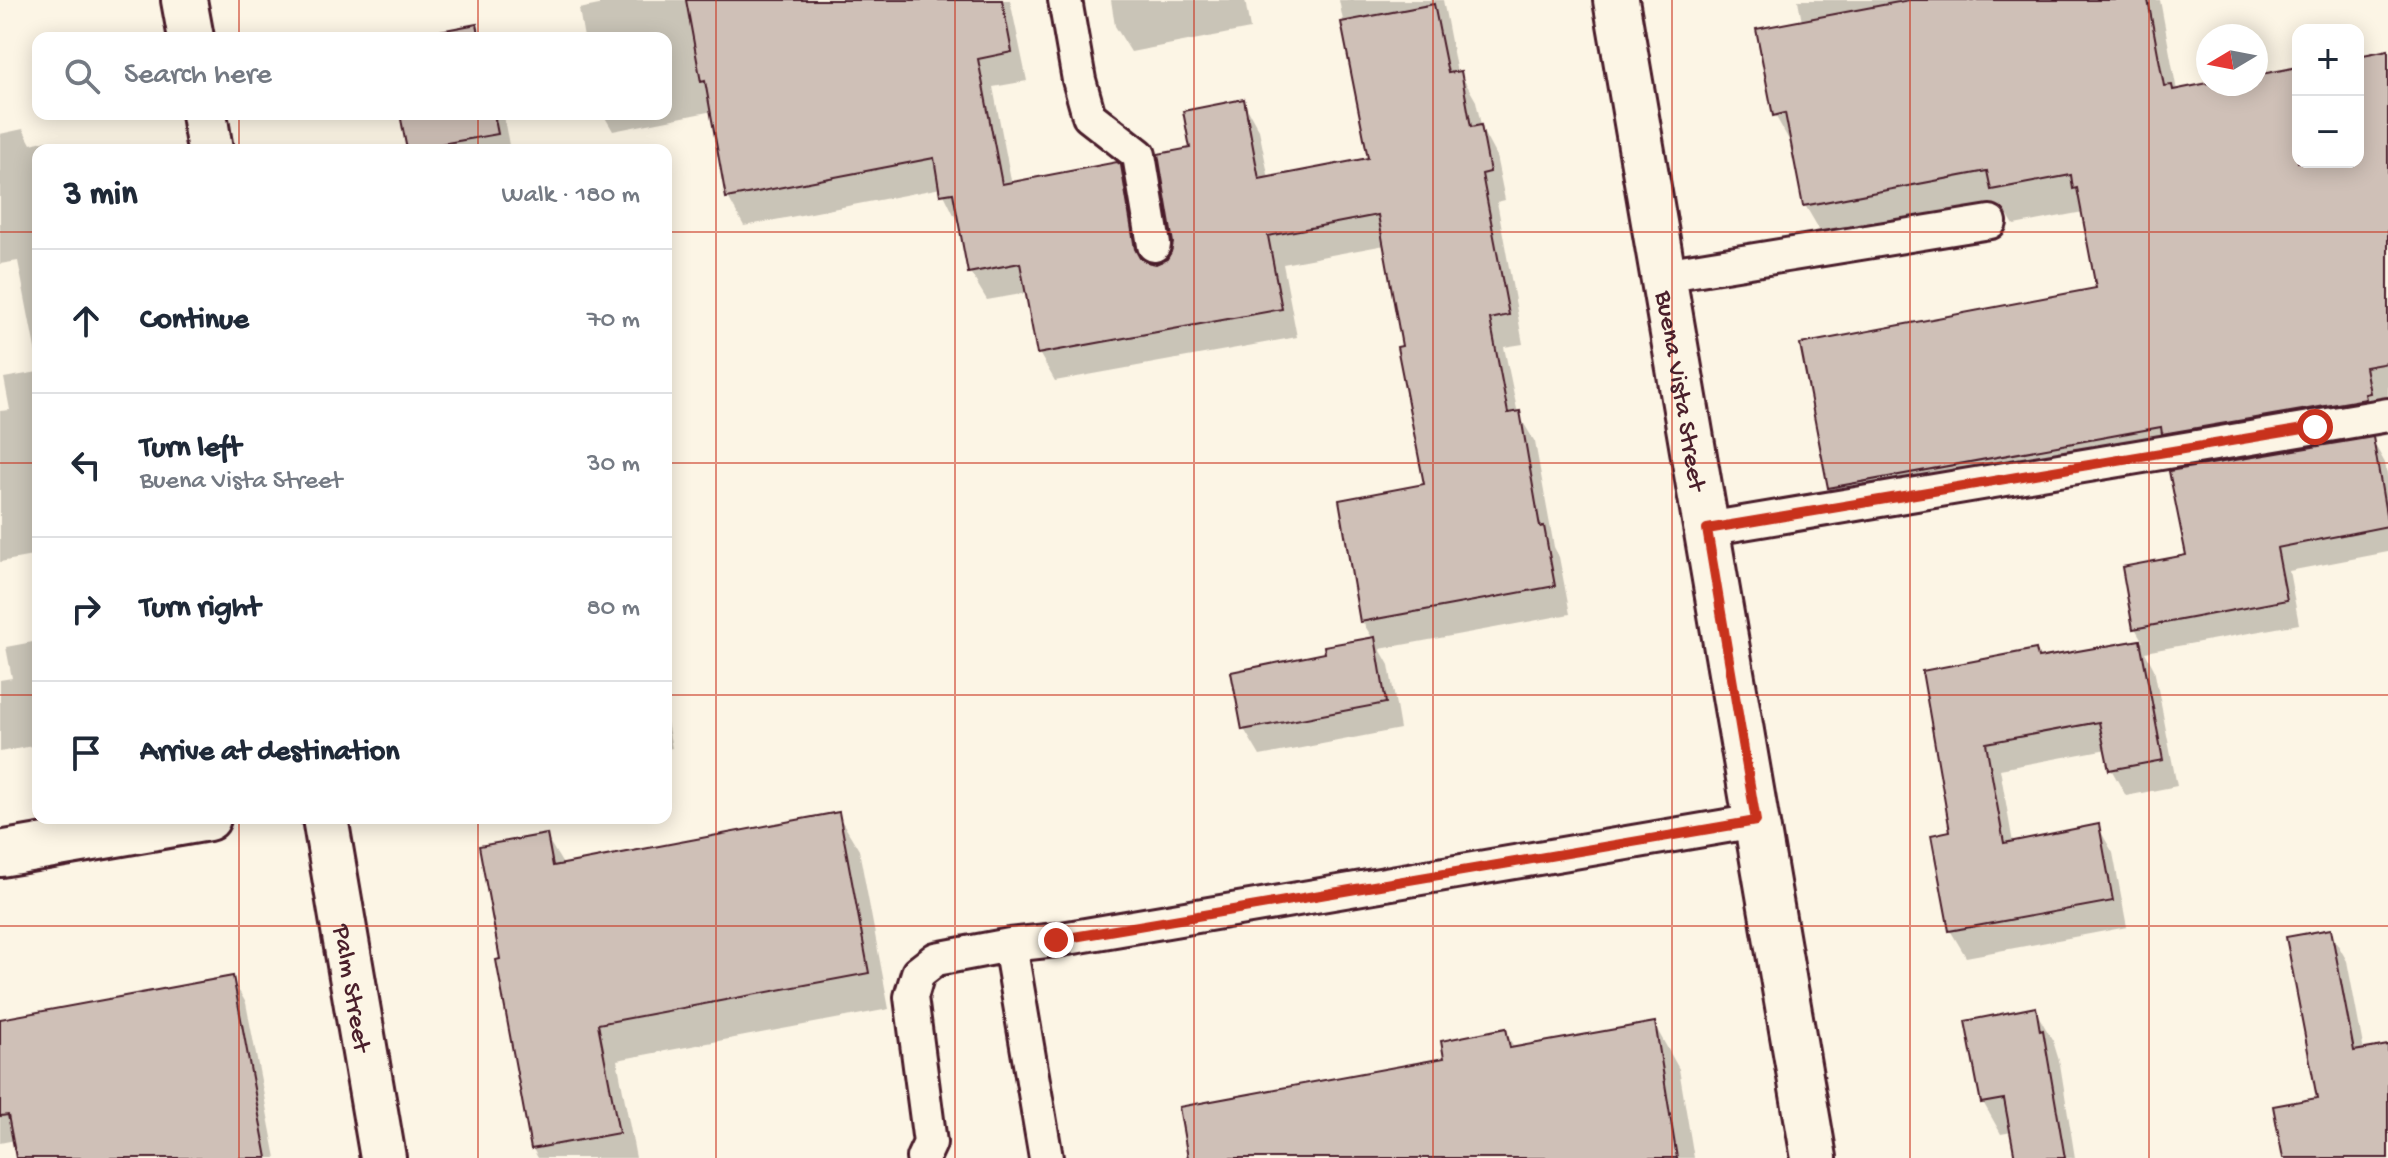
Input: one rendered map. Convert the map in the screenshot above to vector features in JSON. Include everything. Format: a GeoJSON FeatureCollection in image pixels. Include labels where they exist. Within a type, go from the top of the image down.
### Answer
{"type":"FeatureCollection","features":[{"type":"Feature","properties":{"kind":"street"},"geometry":{"type":"LineString","coordinates":[[184,0],[190,32]]}},
{"type":"Feature","properties":{"kind":"street","name":"Buena Vista Street"},"geometry":{"type":"LineString","coordinates":[[1616,0],[1814,1158]]}},
{"type":"Feature","properties":{"kind":"street"},"geometry":{"type":"LineString","coordinates":[[205,120],[209,144]]}},
{"type":"Feature","properties":{"kind":"street"},"geometry":{"type":"LineString","coordinates":[[0,854],[173,824]]}},
{"type":"Feature","properties":{"kind":"street","name":"Palm Street"},"geometry":{"type":"LineString","coordinates":[[326,824],[383,1158]]}},
{"type":"Feature","properties":{"kind":"lane"},"geometry":{"type":"LineString","coordinates":[[1065,0],[1079,80],[1089,116],[1139,155],[1154,245]]}},
{"type":"Feature","properties":{"kind":"lane"},"geometry":{"type":"LineString","coordinates":[[1663,275],[1990,222]]}},
{"type":"Feature","properties":{"kind":"lane"},"geometry":{"type":"LineString","coordinates":[[1707,529],[2388,415]]}},
{"type":"Feature","properties":{"kind":"lane"},"geometry":{"type":"LineString","coordinates":[[923,1158],[930,1143],[911,997],[918,973],[936,959],[1756,821]]}},
{"type":"Feature","properties":{"kind":"lane"},"geometry":{"type":"LineString","coordinates":[[1010,945],[1046,1158]]}},
{"type":"Feature","properties":{"kind":"building"},"geometry":{"type":"Polygon","coordinates":[[[686,0],[1002,0],[1012,52],[978,59],[1002,184],[1117,162],[1121,165],[1135,249],[1140,258],[1156,264],[1167,259],[1173,243],[1158,154],[1190,148],[1183,111],[1244,99],[1259,179],[1368,158],[1341,22],[1434,4],[1448,73],[1461,71],[1471,127],[1481,125],[1490,172],[1482,174],[1509,315],[1490,319],[1508,413],[1520,411],[1540,527],[1544,526],[1555,586],[1360,622],[1339,500],[1424,484],[1397,347],[1402,346],[1378,215],[1268,236],[1282,309],[1037,354],[1020,263],[968,273],[953,193],[940,195],[934,158],[726,198],[705,81],[701,82],[686,0]]]}},
{"type":"Feature","properties":{"kind":"building"},"geometry":{"type":"Polygon","coordinates":[[[1909,0],[2148,0],[2164,86],[2172,85],[2173,90],[2196,85],[2196,96],[2268,96],[2268,73],[2292,68],[2292,168],[2364,168],[2364,55],[2388,50],[2388,363],[2365,367],[2370,393],[2365,394],[2366,399],[2162,434],[2161,427],[1828,488],[1800,344],[2096,288],[2077,188],[2073,189],[2071,175],[1991,190],[1987,171],[1803,206],[1785,113],[1773,116],[1756,29],[1909,0]]]}},
{"type":"Feature","properties":{"kind":"building"},"geometry":{"type":"Polygon","coordinates":[[[477,24],[479,32],[435,32],[477,24]]]}},
{"type":"Feature","properties":{"kind":"building"},"geometry":{"type":"Polygon","coordinates":[[[401,120],[495,120],[498,134],[441,144],[406,144],[401,120]]]}},
{"type":"Feature","properties":{"kind":"building"},"geometry":{"type":"Polygon","coordinates":[[[2373,437],[2388,526],[2277,548],[2287,600],[2133,629],[2122,567],[2186,555],[2169,471],[2373,437]]]}},
{"type":"Feature","properties":{"kind":"building"},"geometry":{"type":"Polygon","coordinates":[[[1375,637],[1386,703],[1242,730],[1231,672],[1325,653],[1324,646],[1375,637]]]}},
{"type":"Feature","properties":{"kind":"building"},"geometry":{"type":"Polygon","coordinates":[[[2140,640],[2163,760],[2109,770],[2099,722],[1986,743],[2004,843],[2099,824],[2113,901],[1949,931],[1931,835],[1950,831],[1922,671],[2036,649],[2038,658],[2140,640]]]}},
{"type":"Feature","properties":{"kind":"building"},"geometry":{"type":"Polygon","coordinates":[[[839,812],[869,973],[598,1024],[619,1133],[531,1149],[496,960],[500,959],[479,846],[547,834],[553,866],[839,812]]]}},
{"type":"Feature","properties":{"kind":"building"},"geometry":{"type":"Polygon","coordinates":[[[2331,929],[2354,1051],[2388,1045],[2388,1158],[2283,1158],[2273,1106],[2317,1098],[2286,937],[2331,929]]]}},
{"type":"Feature","properties":{"kind":"building"},"geometry":{"type":"Polygon","coordinates":[[[233,976],[267,1158],[16,1158],[8,1115],[0,1116],[0,1019],[233,976]]]}},
{"type":"Feature","properties":{"kind":"building"},"geometry":{"type":"Polygon","coordinates":[[[2036,1007],[2040,1031],[2043,1030],[2065,1158],[2015,1158],[2004,1099],[1981,1103],[1965,1021],[2036,1007]]]}},
{"type":"Feature","properties":{"kind":"building"},"geometry":{"type":"Polygon","coordinates":[[[1655,1022],[1677,1158],[1188,1158],[1179,1107],[1444,1058],[1441,1041],[1506,1028],[1510,1048],[1655,1022]]]}},
{"type":"Feature","properties":{"kind":"route"},"geometry":{"type":"LineString","coordinates":[[1056,940],[1756,821],[1707,529],[2315,427]]}}]}
